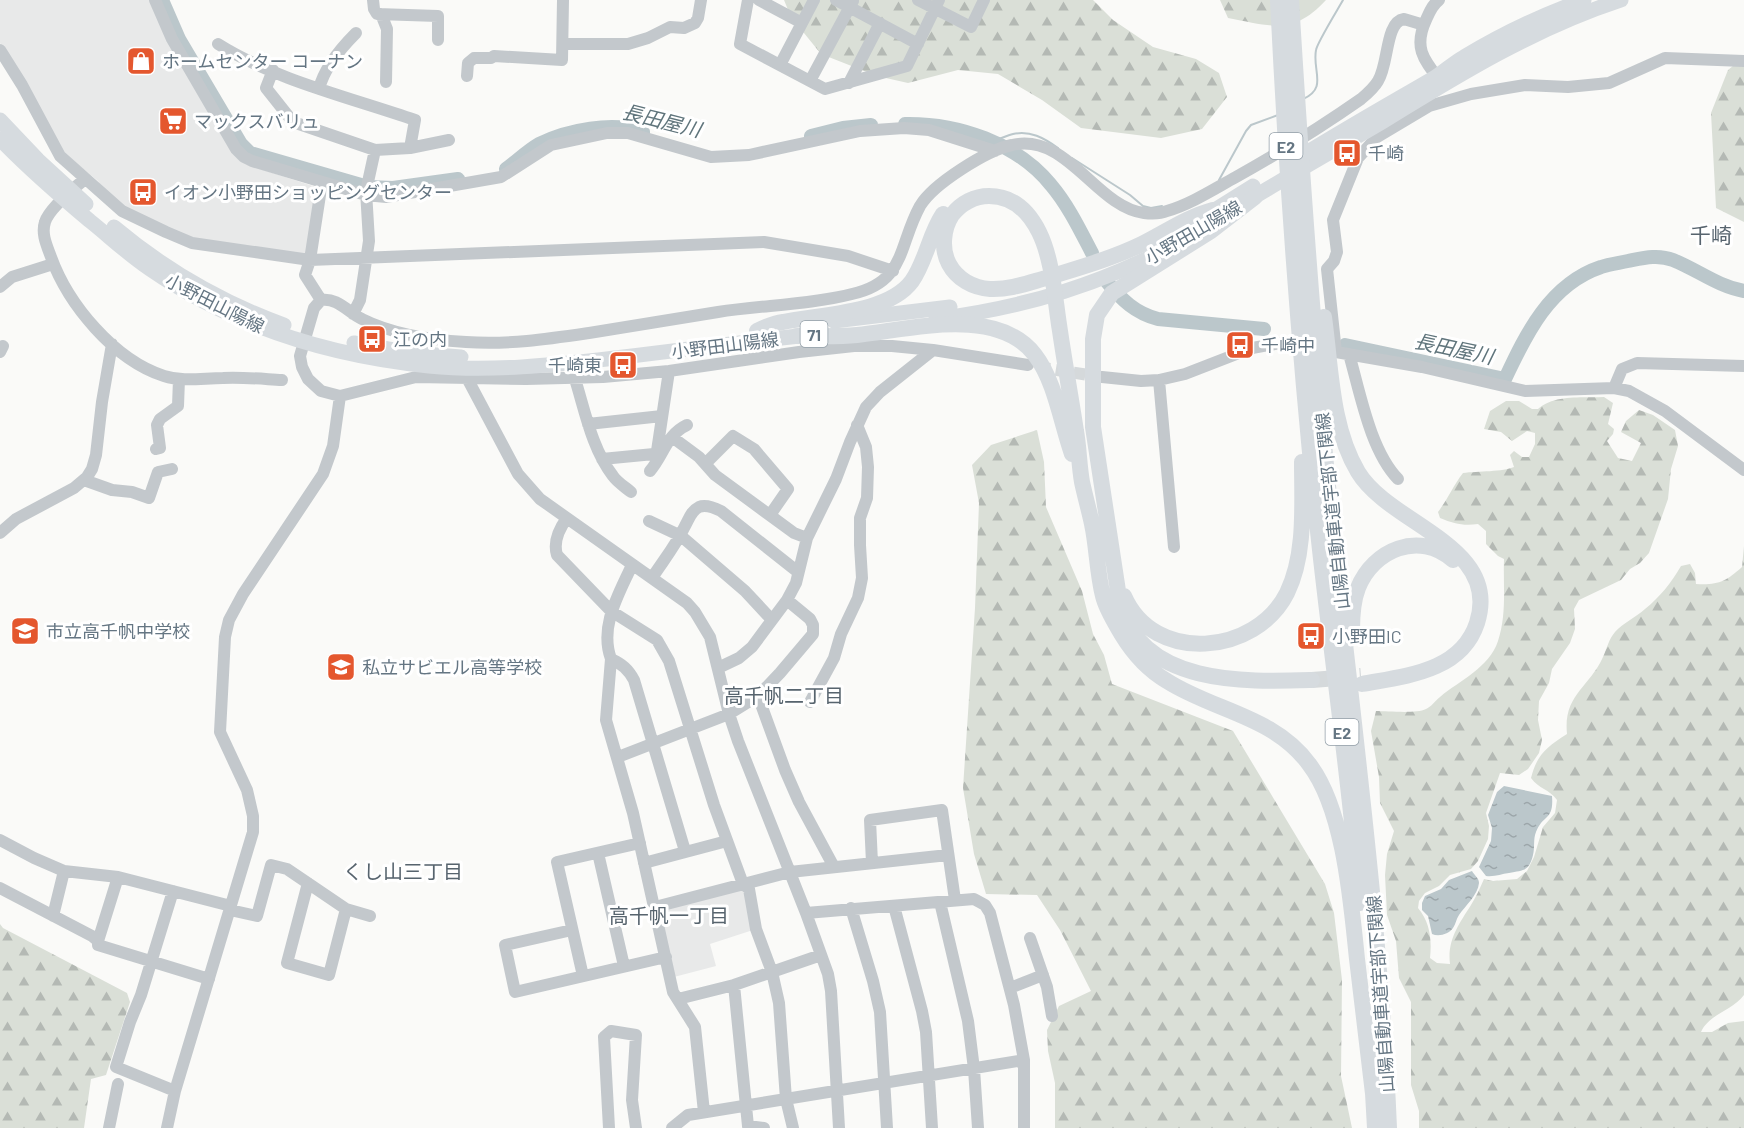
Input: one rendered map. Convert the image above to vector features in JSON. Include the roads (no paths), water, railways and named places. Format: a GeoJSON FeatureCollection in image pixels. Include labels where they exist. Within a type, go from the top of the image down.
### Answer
{"type":"FeatureCollection","features":[{"type":"Feature","properties":{"kind":"highway","name":"山陽自動車道宇部下関線"},"geometry":{"type":"LineString","coordinates":[[1278,0],[1290,94],[1325,455],[1380,970],[1389,1128]]}},
{"type":"Feature","properties":{"kind":"highway","name":"山陽自動車道宇部下関線"},"geometry":{"type":"LineString","coordinates":[[1292,0],[1290,94],[1302,149],[1300,192],[1302,362],[1320,548],[1357,871],[1367,985],[1375,1128]]}},
{"type":"Feature","properties":{"kind":"highway"},"geometry":{"type":"LineString","coordinates":[[757,331],[780,322],[869,306],[896,296],[917,273],[941,217],[953,202],[973,191],[1000,189],[1028,203],[1046,228],[1082,480],[1092,523],[1103,596],[1118,628],[1137,655],[1167,682],[1245,716],[1279,734],[1309,763],[1323,786],[1334,814],[1348,894],[1374,1102]]}},
{"type":"Feature","properties":{"kind":"highway"},"geometry":{"type":"LineString","coordinates":[[1300,192],[1335,397],[1347,451],[1360,475],[1374,492],[1398,512],[1460,555],[1473,574],[1479,597],[1480,608],[1474,630],[1462,649],[1448,661],[1427,670],[1362,680],[1433,660],[1455,646],[1468,628],[1472,608],[1470,585],[1458,564],[1447,555],[1427,547],[1408,545],[1385,554],[1372,564],[1355,598],[1351,636],[1354,724]]}},
{"type":"Feature","properties":{"kind":"highway"},"geometry":{"type":"LineString","coordinates":[[1053,267],[1036,226],[1027,213],[1008,200],[991,196],[969,201],[956,211],[946,227],[944,250],[952,269],[963,280],[976,287],[993,290],[1030,282],[1114,256],[1140,245],[1195,215],[1213,210]]}},
{"type":"Feature","properties":{"kind":"highway"},"geometry":{"type":"LineString","coordinates":[[1098,560],[1107,597],[1124,631],[1132,643],[1165,669],[1199,681],[1218,684],[1285,689],[1313,684],[1230,679],[1195,673],[1172,664],[1147,647],[1128,625],[1120,604],[1093,427],[1092,350],[1097,315],[1112,293],[1211,231],[1255,196]]}},
{"type":"Feature","properties":{"kind":"highway"},"geometry":{"type":"LineString","coordinates":[[1058,300],[1081,419],[1102,484]]}},
{"type":"Feature","properties":{"kind":"highway"},"geometry":{"type":"LineString","coordinates":[[797,336],[854,336],[953,324],[986,327],[1013,336],[1035,354],[1046,373],[1082,480]]}},
{"type":"Feature","properties":{"kind":"highway"},"geometry":{"type":"LineString","coordinates":[[1116,578],[1129,606],[1139,619],[1163,636],[1180,641],[1202,644],[1230,640],[1256,628],[1276,610],[1291,582],[1299,547],[1302,494],[1302,362]]}},
{"type":"Feature","properties":{"kind":"main road","name":"小野田山陽線"},"geometry":{"type":"LineString","coordinates":[[0,139],[19,159],[67,195],[196,284],[231,304],[306,338],[383,360],[431,366],[523,366],[580,362],[977,313],[1032,302],[1100,280],[1156,255],[1255,196],[1439,80],[1463,58],[1509,32],[1558,9],[1584,0]]}},
{"type":"Feature","properties":{"kind":"main road","name":"小野田山陽線"},"geometry":{"type":"LineString","coordinates":[[306,338],[411,353],[483,357],[577,352],[948,308],[1029,292],[1098,271],[1124,260],[1213,210],[1352,125],[1560,22],[1621,0]]}},
{"type":"Feature","properties":{"kind":"main road","name":"小野田山陽線"},"geometry":{"type":"LineString","coordinates":[[0,120],[67,195]]}},
{"type":"Feature","properties":{"kind":"street"},"geometry":{"type":"LineString","coordinates":[[155,0],[172,39],[236,149],[244,157],[322,182],[366,189],[386,197],[501,177],[551,145],[607,133],[628,133],[711,158],[749,155],[860,131],[904,128],[940,133],[995,151]]}},
{"type":"Feature","properties":{"kind":"street"},"geometry":{"type":"LineString","coordinates":[[373,0],[377,14],[438,16],[438,40]]}},
{"type":"Feature","properties":{"kind":"street"},"geometry":{"type":"LineString","coordinates":[[467,76],[468,63],[474,57],[562,60],[563,0]]}},
{"type":"Feature","properties":{"kind":"street"},"geometry":{"type":"LineString","coordinates":[[563,44],[628,44],[648,38],[670,27],[684,28],[695,23],[702,0]]}},
{"type":"Feature","properties":{"kind":"street"},"geometry":{"type":"LineString","coordinates":[[748,0],[740,44],[825,89],[907,66],[937,4]]}},
{"type":"Feature","properties":{"kind":"street"},"geometry":{"type":"LineString","coordinates":[[759,0],[802,23]]}},
{"type":"Feature","properties":{"kind":"street"},"geometry":{"type":"LineString","coordinates":[[780,65],[814,0]]}},
{"type":"Feature","properties":{"kind":"street"},"geometry":{"type":"LineString","coordinates":[[836,0],[851,4],[918,45]]}},
{"type":"Feature","properties":{"kind":"street"},"geometry":{"type":"LineString","coordinates":[[918,0],[937,4],[971,27],[984,0]]}},
{"type":"Feature","properties":{"kind":"street"},"geometry":{"type":"LineString","coordinates":[[1439,0],[1431,9],[1424,25],[1420,39],[1421,52],[1439,80],[1455,99]]}},
{"type":"Feature","properties":{"kind":"street"},"geometry":{"type":"LineString","coordinates":[[810,81],[851,4]]}},
{"type":"Feature","properties":{"kind":"street"},"geometry":{"type":"LineString","coordinates":[[381,14],[387,29],[388,41],[386,82]]}},
{"type":"Feature","properties":{"kind":"street"},"geometry":{"type":"LineString","coordinates":[[321,300],[334,301],[353,314],[388,329],[425,338],[480,343],[520,342],[721,311],[849,295],[874,288],[893,271],[913,222],[927,197],[948,178],[995,151],[1024,143],[1051,150],[1108,195],[1132,210],[1154,214],[1170,210],[1209,192],[1270,158],[1361,99],[1371,90],[1381,74],[1394,23],[1404,19],[1424,25]]}},
{"type":"Feature","properties":{"kind":"street"},"geometry":{"type":"LineString","coordinates":[[849,83],[880,23]]}},
{"type":"Feature","properties":{"kind":"street"},"geometry":{"type":"LineString","coordinates":[[319,89],[321,81],[342,47],[356,33]]}},
{"type":"Feature","properties":{"kind":"street"},"geometry":{"type":"LineString","coordinates":[[218,44],[234,54],[319,89],[415,120],[410,148]]}},
{"type":"Feature","properties":{"kind":"street"},"geometry":{"type":"LineString","coordinates":[[0,51],[60,156],[123,211],[192,243],[310,260],[764,242],[848,256],[893,271]]}},
{"type":"Feature","properties":{"kind":"street"},"geometry":{"type":"LineString","coordinates":[[1744,61],[1665,58],[1609,83],[1568,87],[1526,85],[1429,106],[1377,137],[1358,159],[1333,220],[1337,252],[1335,261],[1328,269],[1336,351],[1422,367],[1526,391],[1614,387],[1641,396],[1665,411],[1744,470]]}},
{"type":"Feature","properties":{"kind":"street"},"geometry":{"type":"LineString","coordinates":[[273,70],[266,88],[293,122],[375,150],[410,148],[448,140]]}},
{"type":"Feature","properties":{"kind":"street"},"geometry":{"type":"LineString","coordinates":[[353,314],[360,300],[369,241],[366,189],[375,150]]}},
{"type":"Feature","properties":{"kind":"street"},"geometry":{"type":"LineString","coordinates":[[85,179],[46,219],[44,225],[46,244],[53,264],[71,298],[112,344],[155,373],[179,379],[225,377],[282,380]]}},
{"type":"Feature","properties":{"kind":"street"},"geometry":{"type":"LineString","coordinates":[[321,300],[305,275],[310,260],[322,182]]}},
{"type":"Feature","properties":{"kind":"street"},"geometry":{"type":"LineString","coordinates":[[0,287],[12,278],[53,264]]}},
{"type":"Feature","properties":{"kind":"street"},"geometry":{"type":"LineString","coordinates":[[321,300],[314,308],[300,356],[302,367],[308,379],[321,391],[340,396],[416,377],[575,379],[669,371],[854,346],[892,346],[933,350],[1028,365]]}},
{"type":"Feature","properties":{"kind":"street"},"geometry":{"type":"LineString","coordinates":[[1102,377],[1141,381],[1159,380],[1185,374],[1252,348],[1286,342]]}},
{"type":"Feature","properties":{"kind":"street"},"geometry":{"type":"LineString","coordinates":[[743,343],[745,360]]}},
{"type":"Feature","properties":{"kind":"street"},"geometry":{"type":"LineString","coordinates":[[0,533],[16,519],[74,489],[92,469],[112,344]]}},
{"type":"Feature","properties":{"kind":"street"},"geometry":{"type":"LineString","coordinates":[[718,669],[739,658],[752,647],[787,600],[795,583],[807,538],[836,478],[866,407],[880,392],[933,350]]}},
{"type":"Feature","properties":{"kind":"street"},"geometry":{"type":"LineString","coordinates":[[1349,354],[1379,449],[1390,471],[1398,479]]}},
{"type":"Feature","properties":{"kind":"street"},"geometry":{"type":"LineString","coordinates":[[1614,387],[1622,369],[1637,363],[1744,366]]}},
{"type":"Feature","properties":{"kind":"street"},"geometry":{"type":"LineString","coordinates":[[602,459],[654,454],[657,451],[669,371]]}},
{"type":"Feature","properties":{"kind":"street"},"geometry":{"type":"LineString","coordinates":[[467,378],[518,474],[540,499],[687,603],[710,637],[729,714],[828,974],[839,1128]]}},
{"type":"Feature","properties":{"kind":"street"},"geometry":{"type":"LineString","coordinates":[[156,449],[160,448],[157,425],[160,419],[178,406],[179,379]]}},
{"type":"Feature","properties":{"kind":"street"},"geometry":{"type":"LineString","coordinates":[[575,379],[588,424],[602,459],[614,478],[631,492]]}},
{"type":"Feature","properties":{"kind":"street"},"geometry":{"type":"LineString","coordinates":[[1159,380],[1174,547]]}},
{"type":"Feature","properties":{"kind":"street"},"geometry":{"type":"LineString","coordinates":[[167,1128],[175,1091],[253,832],[253,816],[247,790],[220,732],[225,637],[229,620],[243,594],[323,474],[333,446],[340,396]]}},
{"type":"Feature","properties":{"kind":"street"},"geometry":{"type":"LineString","coordinates":[[588,424],[662,416]]}},
{"type":"Feature","properties":{"kind":"street"},"geometry":{"type":"LineString","coordinates":[[650,471],[658,463],[665,445],[677,430],[687,425]]}},
{"type":"Feature","properties":{"kind":"street"},"geometry":{"type":"LineString","coordinates":[[810,702],[834,658],[841,634],[858,598],[862,578],[861,518],[867,498],[868,467],[866,447],[857,425]]}},
{"type":"Feature","properties":{"kind":"street"},"geometry":{"type":"LineString","coordinates":[[706,463],[733,435],[754,449],[788,489],[770,515]]}},
{"type":"Feature","properties":{"kind":"street"},"geometry":{"type":"LineString","coordinates":[[672,437],[706,463],[715,475],[794,533],[807,538]]}},
{"type":"Feature","properties":{"kind":"street"},"geometry":{"type":"LineString","coordinates":[[84,480],[112,490],[132,492],[149,498],[158,472],[172,469]]}},
{"type":"Feature","properties":{"kind":"street"},"geometry":{"type":"LineString","coordinates":[[652,578],[698,507],[715,507],[798,572]]}},
{"type":"Feature","properties":{"kind":"street"},"geometry":{"type":"LineString","coordinates":[[567,518],[557,538],[555,547],[557,555],[611,611],[657,640],[669,661],[727,841],[743,884],[749,889],[756,929],[772,972],[779,1003],[786,1099],[794,1128]]}},
{"type":"Feature","properties":{"kind":"street"},"geometry":{"type":"LineString","coordinates":[[649,521],[681,536],[745,591],[772,620]]}},
{"type":"Feature","properties":{"kind":"street"},"geometry":{"type":"LineString","coordinates":[[632,565],[611,611],[607,638],[611,659],[606,720],[640,843],[673,992],[695,1027],[704,1112]]}},
{"type":"Feature","properties":{"kind":"street"},"geometry":{"type":"LineString","coordinates":[[618,757],[729,714],[758,696],[813,634],[810,619],[787,600]]}},
{"type":"Feature","properties":{"kind":"street"},"geometry":{"type":"LineString","coordinates":[[611,659],[621,664],[634,680],[685,851]]}},
{"type":"Feature","properties":{"kind":"street"},"geometry":{"type":"LineString","coordinates":[[758,696],[785,770],[834,867]]}},
{"type":"Feature","properties":{"kind":"street"},"geometry":{"type":"LineString","coordinates":[[872,863],[870,820],[942,810],[955,900]]}},
{"type":"Feature","properties":{"kind":"street"},"geometry":{"type":"LineString","coordinates":[[0,840],[64,871],[118,877],[257,916],[271,865],[287,869],[346,909],[370,916]]}},
{"type":"Feature","properties":{"kind":"street"},"geometry":{"type":"LineString","coordinates":[[644,863],[727,841]]}},
{"type":"Feature","properties":{"kind":"street"},"geometry":{"type":"LineString","coordinates":[[583,976],[557,862],[640,843]]}},
{"type":"Feature","properties":{"kind":"street"},"geometry":{"type":"LineString","coordinates":[[598,853],[624,966]]}},
{"type":"Feature","properties":{"kind":"street"},"geometry":{"type":"LineString","coordinates":[[655,908],[790,872],[948,855]]}},
{"type":"Feature","properties":{"kind":"street"},"geometry":{"type":"LineString","coordinates":[[53,916],[64,871]]}},
{"type":"Feature","properties":{"kind":"street"},"geometry":{"type":"LineString","coordinates":[[118,877],[98,945],[209,979]]}},
{"type":"Feature","properties":{"kind":"street"},"geometry":{"type":"LineString","coordinates":[[308,883],[287,963],[329,975],[346,909]]}},
{"type":"Feature","properties":{"kind":"street"},"geometry":{"type":"LineString","coordinates":[[0,888],[98,940]]}},
{"type":"Feature","properties":{"kind":"street"},"geometry":{"type":"LineString","coordinates":[[173,891],[116,1067],[175,1091]]}},
{"type":"Feature","properties":{"kind":"street"},"geometry":{"type":"LineString","coordinates":[[806,913],[974,899],[985,905],[990,913],[1010,988],[1024,1060],[1024,1128]]}},
{"type":"Feature","properties":{"kind":"street"},"geometry":{"type":"LineString","coordinates":[[940,902],[968,1021],[978,1128]]}},
{"type":"Feature","properties":{"kind":"street"},"geometry":{"type":"LineString","coordinates":[[894,906],[926,1032],[932,1128]]}},
{"type":"Feature","properties":{"kind":"street"},"geometry":{"type":"LineString","coordinates":[[851,908],[880,1012],[886,1128]]}},
{"type":"Feature","properties":{"kind":"street"},"geometry":{"type":"LineString","coordinates":[[572,930],[505,945],[515,992],[666,957]]}},
{"type":"Feature","properties":{"kind":"street"},"geometry":{"type":"LineString","coordinates":[[1030,938],[1043,975],[1052,1016]]}},
{"type":"Feature","properties":{"kind":"street"},"geometry":{"type":"LineString","coordinates":[[678,999],[734,985],[821,955]]}},
{"type":"Feature","properties":{"kind":"street"},"geometry":{"type":"LineString","coordinates":[[1010,988],[1043,975]]}},
{"type":"Feature","properties":{"kind":"street"},"geometry":{"type":"LineString","coordinates":[[734,985],[748,1126],[764,1128]]}},
{"type":"Feature","properties":{"kind":"street"},"geometry":{"type":"LineString","coordinates":[[609,1128],[604,1037],[611,1031],[636,1035],[632,1101],[636,1128]]}},
{"type":"Feature","properties":{"kind":"street"},"geometry":{"type":"LineString","coordinates":[[672,1128],[688,1115],[1024,1060]]}},
{"type":"Feature","properties":{"kind":"street"},"geometry":{"type":"LineString","coordinates":[[109,1128],[118,1084]]}},
{"type":"Feature","properties":{"kind":"water"},"geometry":{"type":"Polygon","coordinates":[[[1504,786],[1552,796],[1551,810],[1536,832],[1530,865],[1518,871],[1486,876],[1479,867],[1491,841],[1492,828],[1488,815],[1497,792],[1504,786]]]}},
{"type":"Feature","properties":{"kind":"water"},"geometry":{"type":"Polygon","coordinates":[[[1472,871],[1479,883],[1474,896],[1451,930],[1441,935],[1432,934],[1428,916],[1422,910],[1425,896],[1441,889],[1449,880],[1472,871]]]}},
{"type":"Feature","properties":{"kind":"waterway","name":"長田屋川"},"geometry":{"type":"LineString","coordinates":[[162,0],[179,39],[241,144],[250,153],[368,187],[393,188],[458,179]]}},
{"type":"Feature","properties":{"kind":"waterway"},"geometry":{"type":"LineString","coordinates":[[1303,99],[1315,90],[1317,46],[1343,0]]}},
{"type":"Feature","properties":{"kind":"waterway"},"geometry":{"type":"LineString","coordinates":[[1219,180],[1251,125],[1278,115]]}},
{"type":"Feature","properties":{"kind":"waterway","name":"長田屋川"},"geometry":{"type":"LineString","coordinates":[[905,124],[945,127],[966,132],[985,138],[1021,158],[1037,170],[1057,193],[1092,253]]}},
{"type":"Feature","properties":{"kind":"waterway","name":"長田屋川"},"geometry":{"type":"LineString","coordinates":[[811,136],[843,128],[871,125]]}},
{"type":"Feature","properties":{"kind":"waterway","name":"長田屋川"},"geometry":{"type":"LineString","coordinates":[[506,169],[539,144],[576,131],[618,127],[643,132]]}},
{"type":"Feature","properties":{"kind":"waterway"},"geometry":{"type":"LineString","coordinates":[[991,140],[1025,133],[1042,138],[1058,148]]}},
{"type":"Feature","properties":{"kind":"waterway"},"geometry":{"type":"LineString","coordinates":[[1072,158],[1130,195],[1143,206],[1151,208],[1162,206]]}},
{"type":"Feature","properties":{"kind":"waterway","name":"長田屋川"},"geometry":{"type":"LineString","coordinates":[[1345,345],[1505,379],[1531,328],[1542,312],[1567,285],[1601,267],[1662,257],[1734,289],[1744,291]]}},
{"type":"Feature","properties":{"kind":"waterway","name":"長田屋川"},"geometry":{"type":"LineString","coordinates":[[1107,282],[1130,305],[1158,319],[1264,329]]}},
{"type":"Feature","properties":{"kind":"tunnel"},"geometry":{"type":"LineString","coordinates":[[1038,367],[1101,377]]}},
{"type":"Feature","properties":{"kind":"tunnel"},"geometry":{"type":"LineString","coordinates":[[1312,680],[1361,676]]}},
{"type":"Feature","properties":{"kind":"place","name":"ホームセンター コーナン"},"geometry":{"type":"Point","coordinates":[141,61]}},
{"type":"Feature","properties":{"kind":"place","name":"マックスバリュ"},"geometry":{"type":"Point","coordinates":[173,121]}},
{"type":"Feature","properties":{"kind":"place","name":"千崎"},"geometry":{"type":"Point","coordinates":[1347,153]}},
{"type":"Feature","properties":{"kind":"place","name":"イオン小野田ショッピングセンター"},"geometry":{"type":"Point","coordinates":[143,192]}},
{"type":"Feature","properties":{"kind":"place","name":"江の内"},"geometry":{"type":"Point","coordinates":[372,339]}},
{"type":"Feature","properties":{"kind":"place","name":"千崎中"},"geometry":{"type":"Point","coordinates":[1240,345]}},
{"type":"Feature","properties":{"kind":"place","name":"千崎東"},"geometry":{"type":"Point","coordinates":[623,365]}},
{"type":"Feature","properties":{"kind":"place","name":"市立高千帆中学校"},"geometry":{"type":"Point","coordinates":[25,631]}},
{"type":"Feature","properties":{"kind":"place","name":"小野田IC"},"geometry":{"type":"Point","coordinates":[1311,636]}},
{"type":"Feature","properties":{"kind":"place","name":"私立サビエル高等学校"},"geometry":{"type":"Point","coordinates":[341,667]}},
{"type":"Feature","properties":{"kind":"district","name":"千崎"},"geometry":{"type":"Point","coordinates":[1711,234]}},
{"type":"Feature","properties":{"kind":"district","name":"高千帆二丁目"},"geometry":{"type":"Point","coordinates":[784,695]}},
{"type":"Feature","properties":{"kind":"district","name":"くし山三丁目"},"geometry":{"type":"Point","coordinates":[403,871]}},
{"type":"Feature","properties":{"kind":"district","name":"高千帆一丁目"},"geometry":{"type":"Point","coordinates":[669,915]}}]}
